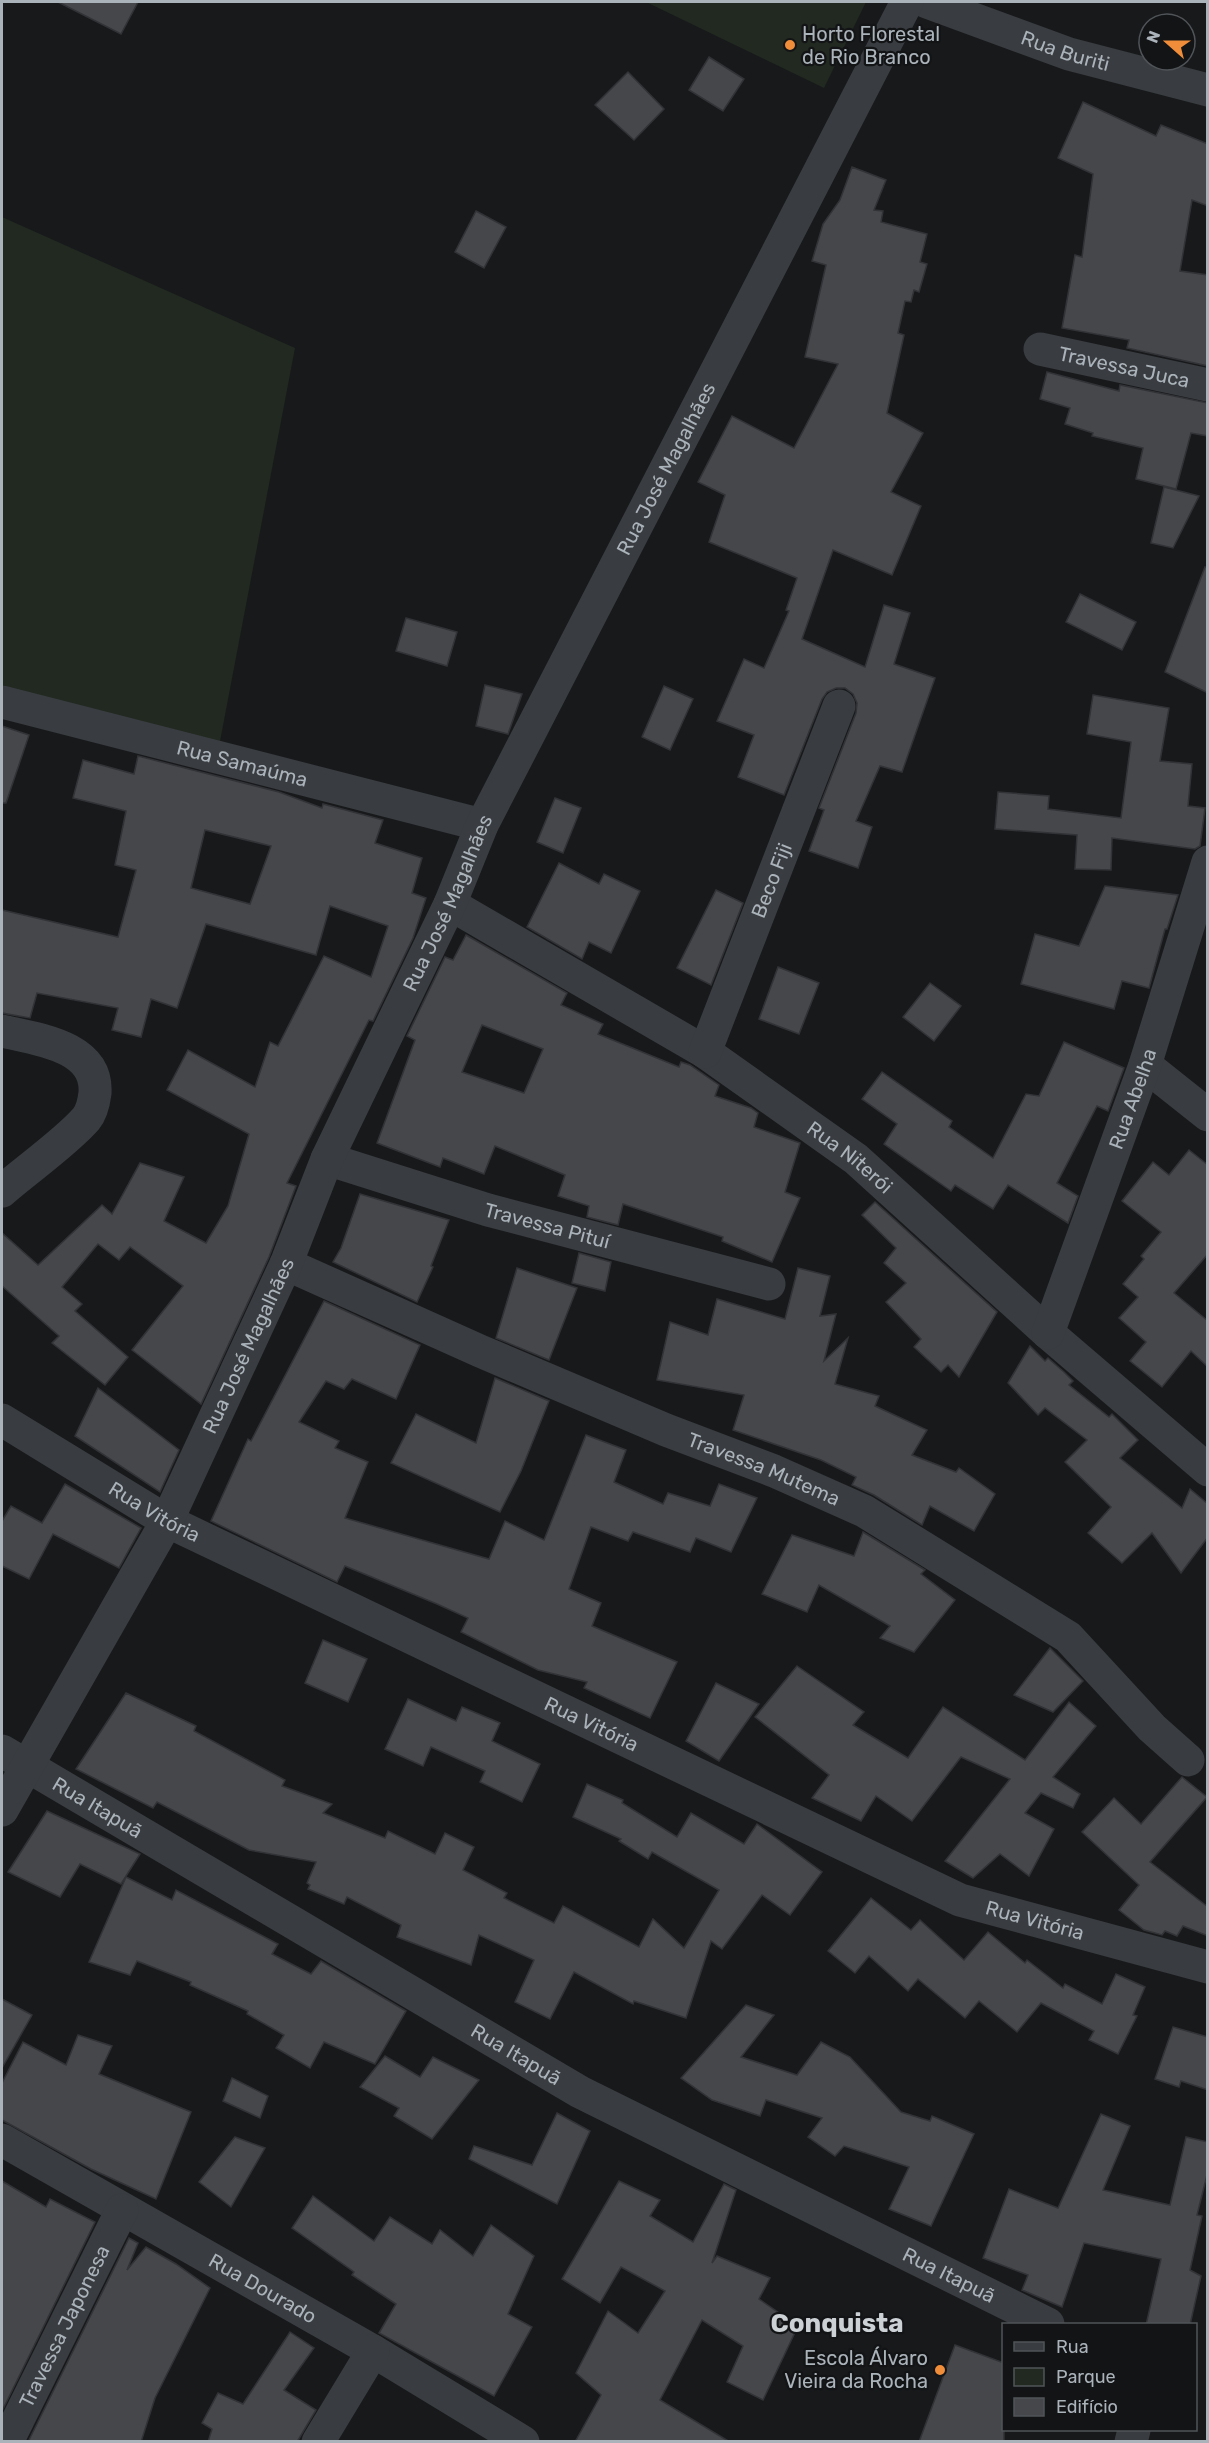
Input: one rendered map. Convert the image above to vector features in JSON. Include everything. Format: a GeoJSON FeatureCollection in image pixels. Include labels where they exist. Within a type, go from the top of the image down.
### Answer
{"type":"FeatureCollection","features":[{"type":"Feature","properties":{"kind":"street","name":"Rua José Magalhães"},"geometry":{"type":"LineString","coordinates":[[2,1810],[14,1758],[167,1521],[286,1264],[327,1159],[450,904],[482,825],[907,2]]}},
{"type":"Feature","properties":{"kind":"street","name":"Rua Buriti"},"geometry":{"type":"LineString","coordinates":[[927,2],[1069,54],[1208,90]]}},
{"type":"Feature","properties":{"kind":"street","name":"Travessa Juca"},"geometry":{"type":"LineString","coordinates":[[1040,349],[1208,385]]}},
{"type":"Feature","properties":{"kind":"street","name":"Rua Samaúma"},"geometry":{"type":"LineString","coordinates":[[2,702],[482,825]]}},
{"type":"Feature","properties":{"kind":"street","name":"Beco Fiji"},"geometry":{"type":"LineString","coordinates":[[705,1052],[839,706]]}},
{"type":"Feature","properties":{"kind":"street","name":"Rua Abelha"},"geometry":{"type":"LineString","coordinates":[[1048,1333],[1145,1065],[1207,868]]}},
{"type":"Feature","properties":{"kind":"street","name":"Rua Niterói"},"geometry":{"type":"LineString","coordinates":[[450,904],[705,1052],[856,1159],[1048,1333],[1208,1470]]}},
{"type":"Feature","properties":{"kind":"street"},"geometry":{"type":"LineString","coordinates":[[2,1031],[68,1050],[82,1058],[92,1069],[95,1082],[94,1099],[88,1118],[2,1191]]}},
{"type":"Feature","properties":{"kind":"street"},"geometry":{"type":"LineString","coordinates":[[1145,1065],[1208,1115]]}},
{"type":"Feature","properties":{"kind":"street","name":"Travessa Pituí"},"geometry":{"type":"LineString","coordinates":[[327,1159],[488,1210],[769,1284]]}},
{"type":"Feature","properties":{"kind":"street","name":"Travessa Mutema"},"geometry":{"type":"LineString","coordinates":[[286,1264],[491,1356],[666,1430],[774,1471],[864,1511],[1068,1637],[1152,1728],[1188,1760]]}},
{"type":"Feature","properties":{"kind":"street","name":"Rua Vitória"},"geometry":{"type":"LineString","coordinates":[[2,1420],[167,1521],[960,1899],[1208,1967]]}},
{"type":"Feature","properties":{"kind":"street","name":"Rua Itapuã"},"geometry":{"type":"LineString","coordinates":[[14,1758],[580,2092],[1044,2323]]}},
{"type":"Feature","properties":{"kind":"street","name":"Rua Dourado"},"geometry":{"type":"LineString","coordinates":[[2,2140],[373,2351],[523,2442]]}},
{"type":"Feature","properties":{"kind":"street","name":"Travessa Japonesa"},"geometry":{"type":"LineString","coordinates":[[6,2442],[122,2210]]}},
{"type":"Feature","properties":{"kind":"street"},"geometry":{"type":"LineString","coordinates":[[318,2442],[373,2351]]}},
{"type":"Feature","properties":{"kind":"green space","name":"Horto Florestal de Rio Branco"},"geometry":{"type":"Polygon","coordinates":[[[646,2],[866,2],[824,88],[646,2]]]}},
{"type":"Feature","properties":{"kind":"green space"},"geometry":{"type":"Polygon","coordinates":[[[2,217],[295,348],[217,757],[2,718],[2,217]]]}},
{"type":"Feature","properties":{"kind":"building"},"geometry":{"type":"Polygon","coordinates":[[[58,2],[138,2],[121,34],[58,2]]]}},
{"type":"Feature","properties":{"kind":"building"},"geometry":{"type":"Polygon","coordinates":[[[709,57],[744,79],[723,111],[689,90],[709,57]]]}},
{"type":"Feature","properties":{"kind":"building"},"geometry":{"type":"Polygon","coordinates":[[[628,72],[664,109],[634,140],[595,105],[628,72]]]}},
{"type":"Feature","properties":{"kind":"building"},"geometry":{"type":"Polygon","coordinates":[[[1083,102],[1156,136],[1161,125],[1208,144],[1208,206],[1192,200],[1180,271],[1208,275],[1208,366],[1127,348],[1129,340],[1062,328],[1075,255],[1082,257],[1093,174],[1058,158],[1083,102]]]}},
{"type":"Feature","properties":{"kind":"building"},"geometry":{"type":"Polygon","coordinates":[[[852,167],[886,180],[874,210],[883,211],[881,222],[927,234],[920,262],[927,264],[919,292],[914,290],[911,302],[905,301],[898,333],[904,335],[887,413],[923,433],[891,492],[921,506],[892,575],[833,550],[802,639],[865,667],[884,605],[910,613],[894,664],[935,678],[902,772],[880,766],[856,821],[872,827],[858,868],[809,851],[824,810],[819,808],[856,713],[857,703],[853,694],[845,688],[836,688],[827,692],[822,699],[784,795],[738,777],[754,735],[717,721],[744,659],[764,668],[789,611],[786,610],[797,578],[709,542],[725,495],[698,482],[732,416],[794,448],[838,364],[805,357],[826,265],[812,261],[823,224],[840,200],[852,167]]]}},
{"type":"Feature","properties":{"kind":"building"},"geometry":{"type":"Polygon","coordinates":[[[476,211],[506,227],[484,268],[455,252],[476,211]]]}},
{"type":"Feature","properties":{"kind":"building"},"geometry":{"type":"Polygon","coordinates":[[[1047,372],[1119,391],[1120,385],[1208,403],[1208,436],[1191,433],[1176,489],[1136,479],[1143,448],[1092,436],[1093,433],[1065,424],[1070,408],[1040,399],[1047,372]]]}},
{"type":"Feature","properties":{"kind":"building"},"geometry":{"type":"Polygon","coordinates":[[[1164,487],[1199,496],[1173,548],[1151,543],[1164,487]]]}},
{"type":"Feature","properties":{"kind":"building"},"geometry":{"type":"Polygon","coordinates":[[[1205,567],[1208,568],[1208,693],[1165,672],[1205,567]]]}},
{"type":"Feature","properties":{"kind":"building"},"geometry":{"type":"Polygon","coordinates":[[[1080,594],[1136,622],[1122,650],[1066,622],[1080,594]]]}},
{"type":"Feature","properties":{"kind":"building"},"geometry":{"type":"Polygon","coordinates":[[[406,618],[457,632],[447,666],[396,651],[406,618]]]}},
{"type":"Feature","properties":{"kind":"building"},"geometry":{"type":"Polygon","coordinates":[[[485,685],[522,694],[508,734],[476,726],[485,685]]]}},
{"type":"Feature","properties":{"kind":"building"},"geometry":{"type":"Polygon","coordinates":[[[664,686],[693,699],[670,750],[642,737],[664,686]]]}},
{"type":"Feature","properties":{"kind":"building"},"geometry":{"type":"Polygon","coordinates":[[[1093,695],[1169,708],[1160,761],[1192,764],[1188,806],[1205,808],[1200,846],[1195,849],[1112,838],[1111,870],[1075,869],[1077,835],[995,829],[998,792],[1049,796],[1048,809],[1121,818],[1131,742],[1087,734],[1093,695]]]}},
{"type":"Feature","properties":{"kind":"building"},"geometry":{"type":"Polygon","coordinates":[[[2,726],[29,735],[6,803],[2,803],[2,726]]]}},
{"type":"Feature","properties":{"kind":"building"},"geometry":{"type":"Polygon","coordinates":[[[138,756],[279,792],[322,808],[323,804],[383,820],[375,843],[422,858],[412,893],[426,898],[413,938],[373,1021],[369,1020],[287,1183],[296,1186],[269,1257],[201,1404],[132,1350],[183,1286],[130,1247],[119,1260],[98,1244],[62,1287],[82,1304],[75,1311],[128,1357],[105,1385],[52,1343],[59,1336],[2,1286],[2,1233],[38,1265],[102,1205],[112,1214],[140,1163],[184,1177],[164,1221],[206,1243],[228,1206],[249,1134],[167,1090],[188,1050],[255,1087],[270,1042],[278,1046],[324,956],[371,977],[388,926],[330,906],[316,955],[206,924],[177,1008],[151,999],[141,1037],[112,1030],[118,1008],[37,993],[30,1018],[2,1013],[2,910],[118,937],[136,870],[115,865],[126,811],[73,798],[83,760],[134,774],[138,756]],[[205,830],[191,888],[250,904],[271,846],[205,830]]]}},
{"type":"Feature","properties":{"kind":"building"},"geometry":{"type":"Polygon","coordinates":[[[555,798],[581,808],[563,853],[537,842],[555,798]]]}},
{"type":"Feature","properties":{"kind":"building"},"geometry":{"type":"Polygon","coordinates":[[[559,863],[599,884],[604,874],[640,891],[611,953],[589,942],[582,959],[527,927],[559,863]]]}},
{"type":"Feature","properties":{"kind":"building"},"geometry":{"type":"Polygon","coordinates":[[[1105,886],[1178,895],[1167,929],[1165,929],[1149,988],[1122,981],[1114,1009],[1021,984],[1035,934],[1079,946],[1105,886]]]}},
{"type":"Feature","properties":{"kind":"building"},"geometry":{"type":"Polygon","coordinates":[[[716,890],[743,903],[711,985],[677,968],[716,890]]]}},
{"type":"Feature","properties":{"kind":"building"},"geometry":{"type":"Polygon","coordinates":[[[466,935],[567,993],[561,1005],[603,1024],[598,1034],[679,1067],[681,1062],[690,1065],[719,1085],[715,1096],[751,1108],[758,1113],[754,1127],[800,1143],[785,1192],[800,1198],[772,1262],[722,1241],[723,1237],[623,1204],[618,1225],[587,1217],[589,1206],[558,1196],[565,1175],[495,1146],[484,1174],[443,1158],[440,1167],[377,1143],[415,1040],[407,1036],[445,957],[453,960],[466,935]],[[482,1025],[462,1072],[524,1093],[543,1049],[482,1025]]]}},
{"type":"Feature","properties":{"kind":"building"},"geometry":{"type":"Polygon","coordinates":[[[778,967],[819,983],[799,1034],[759,1019],[778,967]]]}},
{"type":"Feature","properties":{"kind":"building"},"geometry":{"type":"Polygon","coordinates":[[[930,983],[961,1006],[934,1041],[903,1017],[930,983]]]}},
{"type":"Feature","properties":{"kind":"building"},"geometry":{"type":"Polygon","coordinates":[[[1064,1042],[1124,1068],[1108,1111],[1097,1106],[1057,1183],[1078,1196],[1068,1223],[1008,1185],[993,1209],[955,1185],[951,1191],[884,1144],[897,1124],[862,1099],[882,1072],[952,1121],[949,1127],[993,1158],[1026,1094],[1039,1096],[1064,1042]]]}},
{"type":"Feature","properties":{"kind":"building"},"geometry":{"type":"Polygon","coordinates":[[[1189,1150],[1208,1165],[1208,1254],[1174,1293],[1208,1321],[1208,1367],[1191,1351],[1162,1387],[1130,1361],[1146,1342],[1119,1318],[1138,1297],[1123,1284],[1144,1259],[1141,1256],[1161,1232],[1122,1201],[1153,1162],[1169,1175],[1189,1150]]]}},
{"type":"Feature","properties":{"kind":"building"},"geometry":{"type":"Polygon","coordinates":[[[360,1194],[449,1220],[431,1266],[433,1267],[417,1302],[333,1262],[341,1248],[360,1194]]]}},
{"type":"Feature","properties":{"kind":"building"},"geometry":{"type":"Polygon","coordinates":[[[875,1202],[997,1312],[959,1377],[948,1365],[941,1372],[914,1347],[921,1339],[886,1302],[906,1283],[884,1263],[896,1248],[862,1215],[875,1202]]]}},
{"type":"Feature","properties":{"kind":"building"},"geometry":{"type":"Polygon","coordinates":[[[579,1253],[611,1262],[605,1291],[572,1283],[579,1253]]]}},
{"type":"Feature","properties":{"kind":"building"},"geometry":{"type":"Polygon","coordinates":[[[517,1268],[577,1288],[549,1360],[496,1338],[517,1268]]]}},
{"type":"Feature","properties":{"kind":"building"},"geometry":{"type":"Polygon","coordinates":[[[798,1268],[830,1276],[820,1316],[836,1314],[824,1361],[848,1338],[835,1384],[879,1396],[875,1406],[927,1430],[912,1455],[956,1472],[959,1468],[995,1494],[974,1531],[930,1506],[922,1525],[874,1495],[852,1485],[856,1477],[821,1460],[733,1430],[744,1395],[657,1380],[670,1322],[708,1335],[717,1299],[785,1319],[798,1268]]]}},
{"type":"Feature","properties":{"kind":"building"},"geometry":{"type":"Polygon","coordinates":[[[324,1301],[420,1345],[396,1399],[352,1379],[344,1389],[326,1381],[299,1422],[339,1441],[335,1448],[368,1462],[345,1518],[489,1559],[505,1521],[544,1540],[586,1435],[626,1450],[614,1482],[663,1504],[668,1493],[710,1506],[719,1484],[757,1498],[731,1552],[696,1538],[690,1552],[633,1532],[628,1541],[591,1527],[569,1589],[601,1603],[592,1626],[677,1662],[650,1718],[584,1688],[587,1682],[538,1670],[461,1632],[468,1618],[437,1604],[345,1566],[337,1582],[211,1521],[248,1439],[251,1441],[324,1301]]]}},
{"type":"Feature","properties":{"kind":"building"},"geometry":{"type":"Polygon","coordinates":[[[1030,1346],[1045,1361],[1048,1358],[1073,1381],[1069,1385],[1109,1417],[1112,1414],[1138,1440],[1120,1458],[1182,1508],[1190,1489],[1208,1504],[1208,1537],[1181,1573],[1152,1533],[1122,1563],[1088,1533],[1111,1507],[1065,1462],[1087,1440],[1045,1408],[1038,1415],[1008,1383],[1030,1346]]]}},
{"type":"Feature","properties":{"kind":"building"},"geometry":{"type":"Polygon","coordinates":[[[495,1378],[549,1401],[521,1471],[500,1512],[391,1463],[416,1414],[476,1443],[495,1378]]]}},
{"type":"Feature","properties":{"kind":"building"},"geometry":{"type":"Polygon","coordinates":[[[98,1388],[179,1450],[160,1492],[75,1436],[98,1388]]]}},
{"type":"Feature","properties":{"kind":"building"},"geometry":{"type":"Polygon","coordinates":[[[65,1484],[141,1528],[119,1568],[53,1534],[29,1579],[2,1566],[2,1521],[11,1506],[42,1523],[65,1484]]]}},
{"type":"Feature","properties":{"kind":"building"},"geometry":{"type":"Polygon","coordinates":[[[863,1532],[925,1570],[921,1574],[955,1600],[914,1652],[880,1638],[890,1626],[819,1585],[807,1612],[762,1594],[792,1535],[854,1556],[863,1532]]]}},
{"type":"Feature","properties":{"kind":"building"},"geometry":{"type":"Polygon","coordinates":[[[323,1640],[367,1659],[348,1702],[305,1683],[323,1640]]]}},
{"type":"Feature","properties":{"kind":"building"},"geometry":{"type":"Polygon","coordinates":[[[1050,1648],[1083,1681],[1053,1712],[1014,1695],[1050,1648]]]}},
{"type":"Feature","properties":{"kind":"building"},"geometry":{"type":"Polygon","coordinates":[[[797,1666],[864,1712],[853,1725],[908,1758],[943,1707],[1025,1760],[1069,1702],[1096,1726],[1053,1777],[1080,1794],[1073,1808],[1041,1793],[1025,1813],[1054,1829],[1029,1876],[1000,1854],[973,1878],[945,1861],[1010,1779],[961,1757],[912,1821],[876,1796],[861,1821],[812,1798],[829,1775],[755,1717],[797,1666]]]}},
{"type":"Feature","properties":{"kind":"building"},"geometry":{"type":"Polygon","coordinates":[[[716,1683],[759,1704],[719,1761],[686,1741],[716,1683]]]}},
{"type":"Feature","properties":{"kind":"building"},"geometry":{"type":"Polygon","coordinates":[[[126,1693],[196,1726],[194,1731],[285,1780],[282,1786],[332,1804],[323,1813],[385,1838],[388,1831],[435,1854],[445,1833],[474,1847],[463,1870],[507,1893],[504,1898],[554,1923],[563,1906],[639,1947],[653,1919],[684,1948],[719,1890],[652,1852],[648,1859],[619,1841],[621,1839],[573,1817],[587,1784],[623,1800],[622,1803],[677,1837],[691,1813],[744,1844],[757,1824],[822,1872],[790,1915],[762,1895],[722,1949],[711,1941],[686,2018],[634,2001],[633,2004],[574,1972],[550,2019],[515,2002],[534,1960],[479,1935],[471,1965],[397,1937],[401,1925],[347,1897],[344,1904],[308,1889],[310,1885],[307,1883],[316,1862],[249,1850],[157,1802],[153,1808],[76,1769],[126,1693]]]}},
{"type":"Feature","properties":{"kind":"building"},"geometry":{"type":"Polygon","coordinates":[[[408,1699],[456,1721],[462,1707],[500,1723],[492,1741],[540,1764],[522,1802],[480,1782],[485,1771],[431,1747],[423,1766],[385,1749],[408,1699]]]}},
{"type":"Feature","properties":{"kind":"building"},"geometry":{"type":"Polygon","coordinates":[[[1182,1777],[1207,1797],[1150,1862],[1208,1907],[1208,1936],[1183,1926],[1177,1936],[1165,1931],[1162,1935],[1144,1930],[1119,1910],[1139,1885],[1082,1832],[1114,1798],[1141,1824],[1182,1777]]]}},
{"type":"Feature","properties":{"kind":"building"},"geometry":{"type":"Polygon","coordinates":[[[47,1811],[140,1854],[121,1884],[80,1864],[60,1897],[8,1872],[47,1811]]]}},
{"type":"Feature","properties":{"kind":"building"},"geometry":{"type":"Polygon","coordinates":[[[126,1877],[172,1900],[176,1890],[278,1944],[272,1954],[311,1974],[321,1961],[406,2011],[375,2064],[324,2042],[310,2068],[276,2048],[284,2035],[247,2014],[248,2011],[190,1985],[191,1982],[137,1961],[130,1975],[89,1962],[126,1877]]]}},
{"type":"Feature","properties":{"kind":"building"},"geometry":{"type":"Polygon","coordinates":[[[871,1898],[911,1930],[920,1920],[964,1960],[988,1932],[1025,1963],[1027,1960],[1063,1988],[1065,1984],[1102,2004],[1116,1974],[1145,1987],[1133,2015],[1137,2016],[1118,2054],[1089,2040],[1094,2031],[1041,2003],[1017,2032],[979,2001],[965,2018],[918,1979],[908,1991],[869,1956],[855,1973],[828,1951],[871,1898]]]}},
{"type":"Feature","properties":{"kind":"building"},"geometry":{"type":"Polygon","coordinates":[[[2,1999],[32,2015],[2,2068],[2,1999]]]}},
{"type":"Feature","properties":{"kind":"building"},"geometry":{"type":"Polygon","coordinates":[[[746,2005],[774,2015],[741,2057],[797,2075],[821,2042],[850,2057],[901,2112],[930,2121],[932,2116],[974,2134],[931,2226],[889,2209],[909,2167],[844,2146],[835,2156],[808,2137],[822,2118],[766,2100],[760,2116],[712,2100],[681,2078],[746,2005]]]}},
{"type":"Feature","properties":{"kind":"building"},"geometry":{"type":"Polygon","coordinates":[[[1173,2027],[1208,2037],[1208,2090],[1181,2081],[1179,2087],[1155,2079],[1173,2027]]]}},
{"type":"Feature","properties":{"kind":"building"},"geometry":{"type":"Polygon","coordinates":[[[78,2035],[112,2046],[99,2074],[191,2112],[156,2199],[91,2169],[2,2120],[2,2083],[23,2042],[66,2065],[78,2035]]]}},
{"type":"Feature","properties":{"kind":"building"},"geometry":{"type":"Polygon","coordinates":[[[385,2056],[420,2077],[433,2057],[479,2080],[432,2139],[394,2116],[399,2108],[360,2087],[385,2056]]]}},
{"type":"Feature","properties":{"kind":"building"},"geometry":{"type":"Polygon","coordinates":[[[232,2078],[268,2096],[260,2118],[223,2101],[232,2078]]]}},
{"type":"Feature","properties":{"kind":"building"},"geometry":{"type":"Polygon","coordinates":[[[557,2113],[590,2131],[557,2204],[469,2159],[474,2146],[532,2165],[557,2113]]]}},
{"type":"Feature","properties":{"kind":"building"},"geometry":{"type":"Polygon","coordinates":[[[1101,2114],[1130,2126],[1103,2190],[1170,2205],[1186,2137],[1208,2142],[1208,2171],[1197,2215],[1202,2216],[1190,2270],[1201,2276],[1190,2323],[1146,2323],[1161,2259],[1084,2243],[1062,2307],[1022,2290],[1028,2275],[983,2258],[1009,2189],[1058,2208],[1101,2114]]]}},
{"type":"Feature","properties":{"kind":"building"},"geometry":{"type":"Polygon","coordinates":[[[235,2137],[265,2148],[231,2207],[199,2182],[235,2137]]]}},
{"type":"Feature","properties":{"kind":"building"},"geometry":{"type":"Polygon","coordinates":[[[2,2181],[46,2207],[50,2199],[95,2222],[2,2411],[2,2181]]]}},
{"type":"Feature","properties":{"kind":"building"},"geometry":{"type":"Polygon","coordinates":[[[619,2181],[660,2200],[650,2216],[693,2242],[724,2184],[736,2190],[712,2263],[717,2256],[770,2278],[759,2299],[798,2326],[763,2400],[727,2382],[743,2346],[702,2320],[660,2400],[730,2442],[575,2442],[601,2395],[576,2373],[608,2311],[638,2333],[665,2291],[621,2267],[600,2303],[562,2279],[619,2181]]]}},
{"type":"Feature","properties":{"kind":"building"},"geometry":{"type":"Polygon","coordinates":[[[313,2196],[374,2241],[390,2217],[432,2244],[440,2230],[473,2256],[491,2225],[534,2256],[508,2314],[532,2327],[494,2396],[379,2333],[396,2304],[352,2275],[354,2272],[292,2228],[313,2196]]]}},
{"type":"Feature","properties":{"kind":"building"},"geometry":{"type":"Polygon","coordinates":[[[129,2238],[138,2243],[127,2270],[146,2247],[176,2264],[210,2288],[155,2398],[141,2442],[28,2442],[129,2238]]]}},
{"type":"Feature","properties":{"kind":"building"},"geometry":{"type":"Polygon","coordinates":[[[290,2332],[314,2348],[284,2390],[316,2410],[297,2442],[208,2442],[212,2429],[202,2423],[218,2393],[243,2404],[290,2332]]]}},
{"type":"Feature","properties":{"kind":"building"},"geometry":{"type":"Polygon","coordinates":[[[955,2345],[1002,2362],[1004,2442],[919,2442],[955,2345]]]}},
{"type":"Feature","properties":{"kind":"place","name":"Horto Florestal de Rio Branco"},"geometry":{"type":"Point","coordinates":[790,45]}},
{"type":"Feature","properties":{"kind":"place","name":"Escola Álvaro Vieira da Rocha"},"geometry":{"type":"Point","coordinates":[940,2370]}},
{"type":"Feature","properties":{"kind":"district","name":"Conquista"},"geometry":{"type":"Point","coordinates":[837,2323]}}]}
